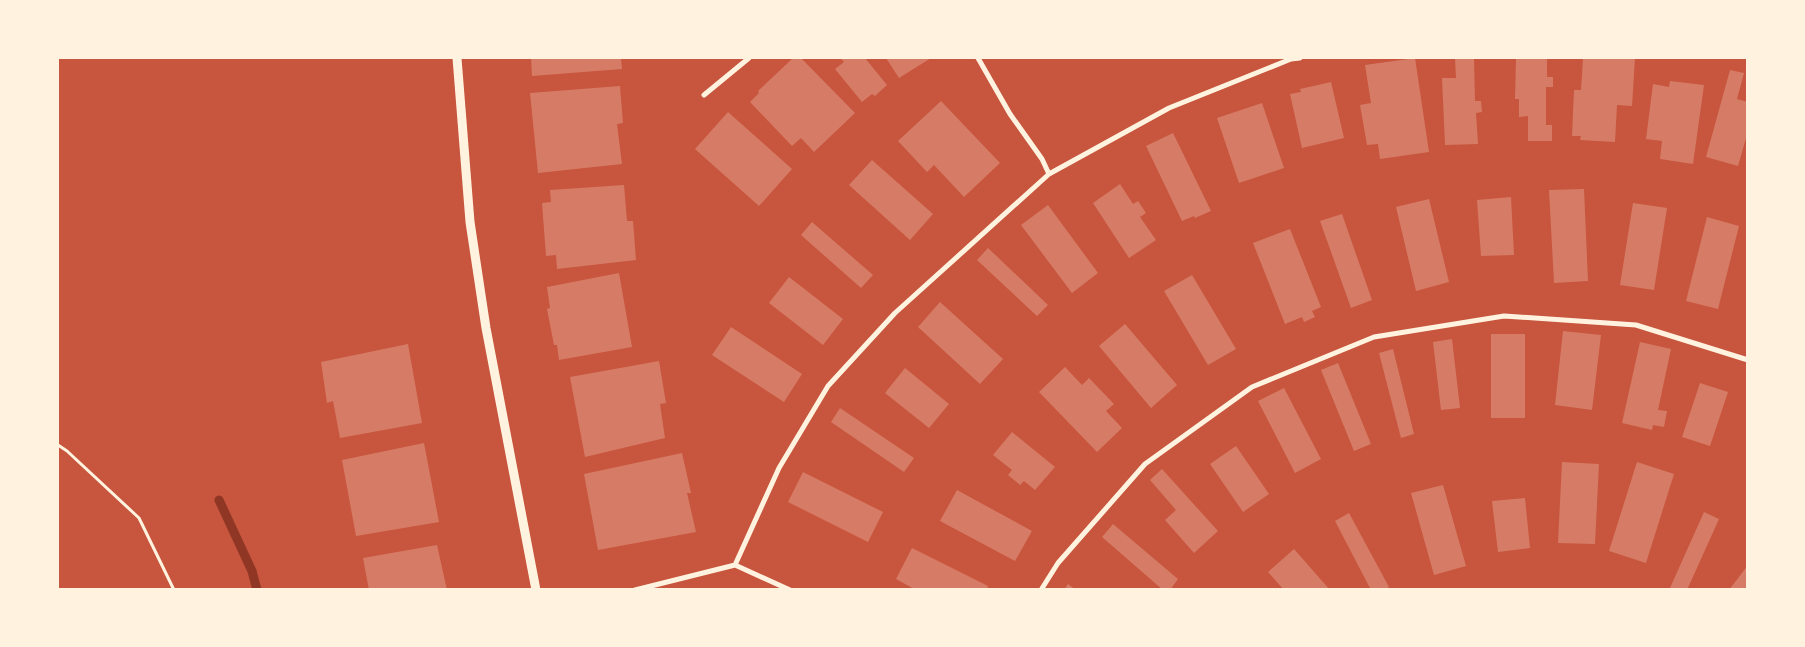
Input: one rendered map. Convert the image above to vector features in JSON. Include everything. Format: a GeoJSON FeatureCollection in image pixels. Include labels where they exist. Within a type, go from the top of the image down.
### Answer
{"type":"FeatureCollection","features":[{"type":"Feature","properties":{"kind":"street"},"geometry":{"type":"LineString","coordinates":[[457,58],[470,222],[486,328],[536,590]]}},
{"type":"Feature","properties":{"kind":"street"},"geometry":{"type":"LineString","coordinates":[[704,95],[749,58]]}},
{"type":"Feature","properties":{"kind":"street"},"geometry":{"type":"LineString","coordinates":[[978,58],[1010,114],[1042,159],[1049,174]]}},
{"type":"Feature","properties":{"kind":"street"},"geometry":{"type":"LineString","coordinates":[[735,565],[779,468],[828,386],[894,313],[1049,174],[1170,108],[1291,59],[1300,58]]}},
{"type":"Feature","properties":{"kind":"street"},"geometry":{"type":"LineString","coordinates":[[1041,590],[1058,563],[1145,464],[1252,387],[1374,337],[1504,316],[1636,325],[1748,360]]}},
{"type":"Feature","properties":{"kind":"street"},"geometry":{"type":"LineString","coordinates":[[634,590],[735,565],[790,590]]}},
{"type":"Feature","properties":{"kind":"path"},"geometry":{"type":"LineString","coordinates":[[58,445],[67,450],[139,518],[174,590]]}},
{"type":"Feature","properties":{"kind":"building"},"geometry":{"type":"Polygon","coordinates":[[[531,58],[621,58],[622,69],[532,76],[531,58]]]}},
{"type":"Feature","properties":{"kind":"building"},"geometry":{"type":"Polygon","coordinates":[[[793,58],[801,58],[855,113],[814,152],[801,138],[792,146],[750,102],[759,93],[758,91],[793,58]]]}},
{"type":"Feature","properties":{"kind":"building"},"geometry":{"type":"Polygon","coordinates":[[[840,58],[865,58],[887,85],[875,96],[872,94],[862,102],[835,69],[844,62],[840,58]]]}},
{"type":"Feature","properties":{"kind":"building"},"geometry":{"type":"Polygon","coordinates":[[[886,58],[931,58],[899,78],[886,58]]]}},
{"type":"Feature","properties":{"kind":"building"},"geometry":{"type":"Polygon","coordinates":[[[1415,58],[1429,152],[1380,159],[1378,144],[1367,145],[1360,105],[1371,103],[1365,65],[1415,58]]]}},
{"type":"Feature","properties":{"kind":"building"},"geometry":{"type":"Polygon","coordinates":[[[1455,58],[1474,58],[1475,101],[1481,101],[1482,112],[1476,113],[1478,144],[1445,145],[1442,78],[1456,78],[1455,58]]]}},
{"type":"Feature","properties":{"kind":"building"},"geometry":{"type":"Polygon","coordinates":[[[1516,58],[1547,58],[1547,77],[1553,77],[1553,87],[1546,87],[1546,125],[1552,125],[1552,141],[1528,141],[1528,116],[1519,117],[1519,99],[1515,99],[1516,58]]]}},
{"type":"Feature","properties":{"kind":"building"},"geometry":{"type":"Polygon","coordinates":[[[1583,58],[1635,58],[1632,106],[1617,105],[1615,142],[1580,140],[1581,136],[1572,136],[1574,90],[1581,90],[1583,58]]]}},
{"type":"Feature","properties":{"kind":"building"},"geometry":{"type":"Polygon","coordinates":[[[1730,70],[1744,73],[1737,99],[1748,102],[1748,131],[1738,166],[1706,157],[1730,70]]]}},
{"type":"Feature","properties":{"kind":"building"},"geometry":{"type":"Polygon","coordinates":[[[1670,81],[1704,85],[1693,164],[1660,159],[1662,141],[1646,139],[1653,84],[1669,87],[1670,81]]]}},
{"type":"Feature","properties":{"kind":"building"},"geometry":{"type":"Polygon","coordinates":[[[1331,82],[1344,138],[1302,148],[1290,94],[1301,92],[1300,89],[1331,82]]]}},
{"type":"Feature","properties":{"kind":"building"},"geometry":{"type":"Polygon","coordinates":[[[620,86],[623,123],[617,124],[622,164],[538,173],[530,93],[620,86]]]}},
{"type":"Feature","properties":{"kind":"building"},"geometry":{"type":"Polygon","coordinates":[[[941,101],[1000,163],[964,197],[934,165],[927,172],[898,141],[941,101]]]}},
{"type":"Feature","properties":{"kind":"building"},"geometry":{"type":"Polygon","coordinates":[[[1262,103],[1284,168],[1239,183],[1217,118],[1262,103]]]}},
{"type":"Feature","properties":{"kind":"building"},"geometry":{"type":"Polygon","coordinates":[[[728,112],[792,169],[759,206],[695,149],[728,112]]]}},
{"type":"Feature","properties":{"kind":"building"},"geometry":{"type":"Polygon","coordinates":[[[1173,133],[1211,211],[1182,221],[1146,146],[1173,133]]]}},
{"type":"Feature","properties":{"kind":"building"},"geometry":{"type":"Polygon","coordinates":[[[872,160],[933,214],[910,240],[849,185],[872,160]]]}},
{"type":"Feature","properties":{"kind":"building"},"geometry":{"type":"Polygon","coordinates":[[[1120,184],[1133,204],[1138,201],[1146,213],[1140,217],[1156,240],[1129,258],[1093,203],[1120,184]]]}},
{"type":"Feature","properties":{"kind":"building"},"geometry":{"type":"Polygon","coordinates":[[[624,185],[627,221],[633,221],[636,260],[557,269],[556,255],[546,256],[542,203],[551,202],[550,190],[624,185]]]}},
{"type":"Feature","properties":{"kind":"building"},"geometry":{"type":"Polygon","coordinates":[[[1584,189],[1588,281],[1554,283],[1549,190],[1584,189]]]}},
{"type":"Feature","properties":{"kind":"building"},"geometry":{"type":"Polygon","coordinates":[[[1511,197],[1514,255],[1481,256],[1477,200],[1511,197]]]}},
{"type":"Feature","properties":{"kind":"building"},"geometry":{"type":"Polygon","coordinates":[[[1429,199],[1449,282],[1416,291],[1396,207],[1429,199]]]}},
{"type":"Feature","properties":{"kind":"building"},"geometry":{"type":"Polygon","coordinates":[[[1633,203],[1667,208],[1654,290],[1620,285],[1633,203]]]}},
{"type":"Feature","properties":{"kind":"building"},"geometry":{"type":"Polygon","coordinates":[[[1048,205],[1098,273],[1072,293],[1021,225],[1048,205]]]}},
{"type":"Feature","properties":{"kind":"building"},"geometry":{"type":"Polygon","coordinates":[[[1342,214],[1372,300],[1351,308],[1320,221],[1342,214]]]}},
{"type":"Feature","properties":{"kind":"building"},"geometry":{"type":"Polygon","coordinates":[[[1707,217],[1739,226],[1718,309],[1686,301],[1707,217]]]}},
{"type":"Feature","properties":{"kind":"building"},"geometry":{"type":"Polygon","coordinates":[[[812,222],[873,275],[861,288],[801,235],[812,222]]]}},
{"type":"Feature","properties":{"kind":"building"},"geometry":{"type":"Polygon","coordinates":[[[1290,229],[1321,307],[1312,311],[1315,317],[1304,322],[1302,317],[1285,324],[1253,243],[1290,229]]]}},
{"type":"Feature","properties":{"kind":"building"},"geometry":{"type":"Polygon","coordinates":[[[988,248],[1048,305],[1037,316],[977,260],[988,248]]]}},
{"type":"Feature","properties":{"kind":"building"},"geometry":{"type":"Polygon","coordinates":[[[619,273],[632,347],[559,360],[547,309],[550,308],[547,287],[619,273]]]}},
{"type":"Feature","properties":{"kind":"building"},"geometry":{"type":"Polygon","coordinates":[[[1192,275],[1236,349],[1208,365],[1164,291],[1192,275]]]}},
{"type":"Feature","properties":{"kind":"building"},"geometry":{"type":"Polygon","coordinates":[[[789,277],[843,319],[823,345],[769,303],[789,277]]]}},
{"type":"Feature","properties":{"kind":"building"},"geometry":{"type":"Polygon","coordinates":[[[940,302],[1003,359],[980,384],[918,327],[940,302]]]}},
{"type":"Feature","properties":{"kind":"building"},"geometry":{"type":"Polygon","coordinates":[[[1125,324],[1177,385],[1151,408],[1099,346],[1125,324]]]}},
{"type":"Feature","properties":{"kind":"building"},"geometry":{"type":"Polygon","coordinates":[[[731,327],[802,374],[784,402],[712,355],[731,327]]]}},
{"type":"Feature","properties":{"kind":"building"},"geometry":{"type":"Polygon","coordinates":[[[1563,331],[1601,335],[1592,410],[1555,405],[1563,331]]]}},
{"type":"Feature","properties":{"kind":"building"},"geometry":{"type":"Polygon","coordinates":[[[1491,334],[1525,334],[1525,418],[1491,418],[1491,334]]]}},
{"type":"Feature","properties":{"kind":"building"},"geometry":{"type":"Polygon","coordinates":[[[1452,339],[1460,408],[1441,410],[1433,342],[1452,339]]]}},
{"type":"Feature","properties":{"kind":"building"},"geometry":{"type":"Polygon","coordinates":[[[1640,342],[1671,349],[1658,410],[1667,411],[1664,427],[1653,425],[1652,430],[1622,423],[1640,342]]]}},
{"type":"Feature","properties":{"kind":"building"},"geometry":{"type":"Polygon","coordinates":[[[408,344],[422,423],[340,438],[333,401],[327,403],[321,362],[408,344]]]}},
{"type":"Feature","properties":{"kind":"building"},"geometry":{"type":"Polygon","coordinates":[[[1393,349],[1414,434],[1401,438],[1379,353],[1393,349]]]}},
{"type":"Feature","properties":{"kind":"building"},"geometry":{"type":"Polygon","coordinates":[[[659,361],[666,403],[660,404],[665,438],[585,457],[570,377],[659,361]]]}},
{"type":"Feature","properties":{"kind":"building"},"geometry":{"type":"Polygon","coordinates":[[[1338,363],[1371,444],[1354,451],[1321,370],[1338,363]]]}},
{"type":"Feature","properties":{"kind":"building"},"geometry":{"type":"Polygon","coordinates":[[[1065,367],[1082,385],[1089,378],[1114,404],[1106,411],[1122,428],[1097,452],[1039,392],[1065,367]]]}},
{"type":"Feature","properties":{"kind":"building"},"geometry":{"type":"Polygon","coordinates":[[[905,368],[949,404],[929,428],[885,393],[905,368]]]}},
{"type":"Feature","properties":{"kind":"building"},"geometry":{"type":"Polygon","coordinates":[[[1700,383],[1728,392],[1710,446],[1682,437],[1700,383]]]}},
{"type":"Feature","properties":{"kind":"building"},"geometry":{"type":"Polygon","coordinates":[[[1284,388],[1321,459],[1295,473],[1258,401],[1284,388]]]}},
{"type":"Feature","properties":{"kind":"building"},"geometry":{"type":"Polygon","coordinates":[[[840,408],[914,458],[904,472],[831,422],[840,408]]]}},
{"type":"Feature","properties":{"kind":"building"},"geometry":{"type":"Polygon","coordinates":[[[1012,432],[1055,467],[1035,490],[1024,481],[1020,485],[1008,475],[1012,470],[993,455],[1012,432]]]}},
{"type":"Feature","properties":{"kind":"building"},"geometry":{"type":"Polygon","coordinates":[[[424,443],[439,522],[356,536],[342,460],[424,443]]]}},
{"type":"Feature","properties":{"kind":"building"},"geometry":{"type":"Polygon","coordinates":[[[1236,446],[1269,494],[1243,512],[1210,464],[1236,446]]]}},
{"type":"Feature","properties":{"kind":"building"},"geometry":{"type":"Polygon","coordinates":[[[682,453],[691,493],[687,493],[696,532],[598,550],[584,474],[682,453]]]}},
{"type":"Feature","properties":{"kind":"building"},"geometry":{"type":"Polygon","coordinates":[[[1562,462],[1599,464],[1595,544],[1558,543],[1562,462]]]}},
{"type":"Feature","properties":{"kind":"building"},"geometry":{"type":"Polygon","coordinates":[[[1637,462],[1674,474],[1646,563],[1609,551],[1637,462]]]}},
{"type":"Feature","properties":{"kind":"building"},"geometry":{"type":"Polygon","coordinates":[[[1162,469],[1218,531],[1194,553],[1165,520],[1176,510],[1150,480],[1162,469]]]}},
{"type":"Feature","properties":{"kind":"building"},"geometry":{"type":"Polygon","coordinates":[[[803,472],[883,512],[868,542],[788,502],[803,472]]]}},
{"type":"Feature","properties":{"kind":"building"},"geometry":{"type":"Polygon","coordinates":[[[1443,485],[1466,566],[1434,575],[1411,493],[1443,485]]]}},
{"type":"Feature","properties":{"kind":"building"},"geometry":{"type":"Polygon","coordinates":[[[957,490],[1032,531],[1015,561],[940,521],[957,490]]]}},
{"type":"Feature","properties":{"kind":"building"},"geometry":{"type":"Polygon","coordinates":[[[1525,498],[1530,548],[1498,552],[1492,501],[1525,498]]]}},
{"type":"Feature","properties":{"kind":"building"},"geometry":{"type":"Polygon","coordinates":[[[1704,512],[1719,519],[1687,590],[1673,590],[1670,588],[1704,512]]]}},
{"type":"Feature","properties":{"kind":"building"},"geometry":{"type":"Polygon","coordinates":[[[1349,513],[1389,587],[1385,590],[1371,590],[1335,521],[1349,513]]]}},
{"type":"Feature","properties":{"kind":"building"},"geometry":{"type":"Polygon","coordinates":[[[1113,524],[1178,579],[1170,590],[1163,590],[1102,537],[1113,524]]]}},
{"type":"Feature","properties":{"kind":"building"},"geometry":{"type":"Polygon","coordinates":[[[437,545],[447,590],[369,590],[363,558],[437,545]]]}},
{"type":"Feature","properties":{"kind":"building"},"geometry":{"type":"Polygon","coordinates":[[[912,548],[988,586],[987,590],[916,590],[896,579],[912,548]]]}},
{"type":"Feature","properties":{"kind":"building"},"geometry":{"type":"Polygon","coordinates":[[[1294,549],[1330,590],[1284,590],[1268,572],[1294,549]]]}},
{"type":"Feature","properties":{"kind":"building"},"geometry":{"type":"Polygon","coordinates":[[[1748,565],[1748,590],[1729,590],[1748,565]]]}},
{"type":"Feature","properties":{"kind":"building"},"geometry":{"type":"Polygon","coordinates":[[[1068,584],[1076,590],[1064,590],[1068,584]]]}},
{"type":"Feature","properties":{"kind":"waterway"},"geometry":{"type":"LineString","coordinates":[[219,500],[252,571],[257,590]]}}]}
